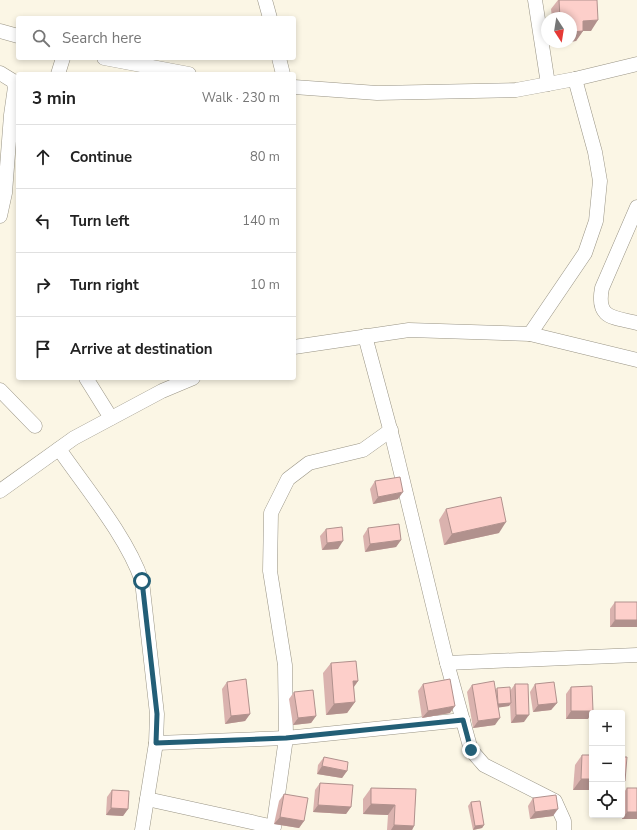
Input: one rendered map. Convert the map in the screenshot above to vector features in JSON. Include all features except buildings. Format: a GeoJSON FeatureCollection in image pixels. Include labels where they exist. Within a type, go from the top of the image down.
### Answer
{"type":"FeatureCollection","features":[{"type":"Feature","properties":{"kind":"street"},"geometry":{"type":"LineString","coordinates":[[265,0],[269,16]]}},
{"type":"Feature","properties":{"kind":"street"},"geometry":{"type":"LineString","coordinates":[[535,0],[548,84]]}},
{"type":"Feature","properties":{"kind":"street"},"geometry":{"type":"LineString","coordinates":[[0,31],[16,35]]}},
{"type":"Feature","properties":{"kind":"street"},"geometry":{"type":"LineString","coordinates":[[59,72],[62,60]]}},
{"type":"Feature","properties":{"kind":"street"},"geometry":{"type":"LineString","coordinates":[[115,60],[179,72]]}},
{"type":"Feature","properties":{"kind":"street"},"geometry":{"type":"LineString","coordinates":[[280,60],[282,72]]}},
{"type":"Feature","properties":{"kind":"street"},"geometry":{"type":"LineString","coordinates":[[296,88],[377,93],[516,90],[575,79],[637,64]]}},
{"type":"Feature","properties":{"kind":"street"},"geometry":{"type":"LineString","coordinates":[[0,73],[13,81],[15,87],[11,114],[5,193],[0,216]]}},
{"type":"Feature","properties":{"kind":"street"},"geometry":{"type":"LineString","coordinates":[[530,334],[585,253],[596,221],[600,181],[595,152],[575,79]]}},
{"type":"Feature","properties":{"kind":"street"},"geometry":{"type":"LineString","coordinates":[[637,208],[602,288],[600,299],[600,306],[606,314],[637,323]]}},
{"type":"Feature","properties":{"kind":"street"},"geometry":{"type":"LineString","coordinates":[[296,347],[409,330],[530,334],[637,360]]}},
{"type":"Feature","properties":{"kind":"street"},"geometry":{"type":"LineString","coordinates":[[365,336],[391,430],[447,663],[471,750],[484,765],[555,801],[564,821],[564,830]]}},
{"type":"Feature","properties":{"kind":"street"},"geometry":{"type":"LineString","coordinates":[[87,380],[111,418]]}},
{"type":"Feature","properties":{"kind":"street"},"geometry":{"type":"LineString","coordinates":[[0,490],[74,438],[162,391],[188,380]]}},
{"type":"Feature","properties":{"kind":"street"},"geometry":{"type":"LineString","coordinates":[[0,390],[35,426]]}},
{"type":"Feature","properties":{"kind":"street"},"geometry":{"type":"LineString","coordinates":[[147,799],[274,828],[286,738],[285,665],[270,571],[271,512],[288,479],[309,463],[363,450],[391,430]]}},
{"type":"Feature","properties":{"kind":"street"},"geometry":{"type":"LineString","coordinates":[[59,449],[126,545],[137,565],[142,581],[157,714],[156,743],[142,830]]}},
{"type":"Feature","properties":{"kind":"street"},"geometry":{"type":"LineString","coordinates":[[447,663],[637,655]]}},
{"type":"Feature","properties":{"kind":"street"},"geometry":{"type":"LineString","coordinates":[[156,743],[286,738],[463,720]]}},
{"type":"Feature","properties":{"kind":"route"},"geometry":{"type":"LineString","coordinates":[[142,581],[157,714],[156,743],[286,738],[463,720],[471,750]]}}]}
